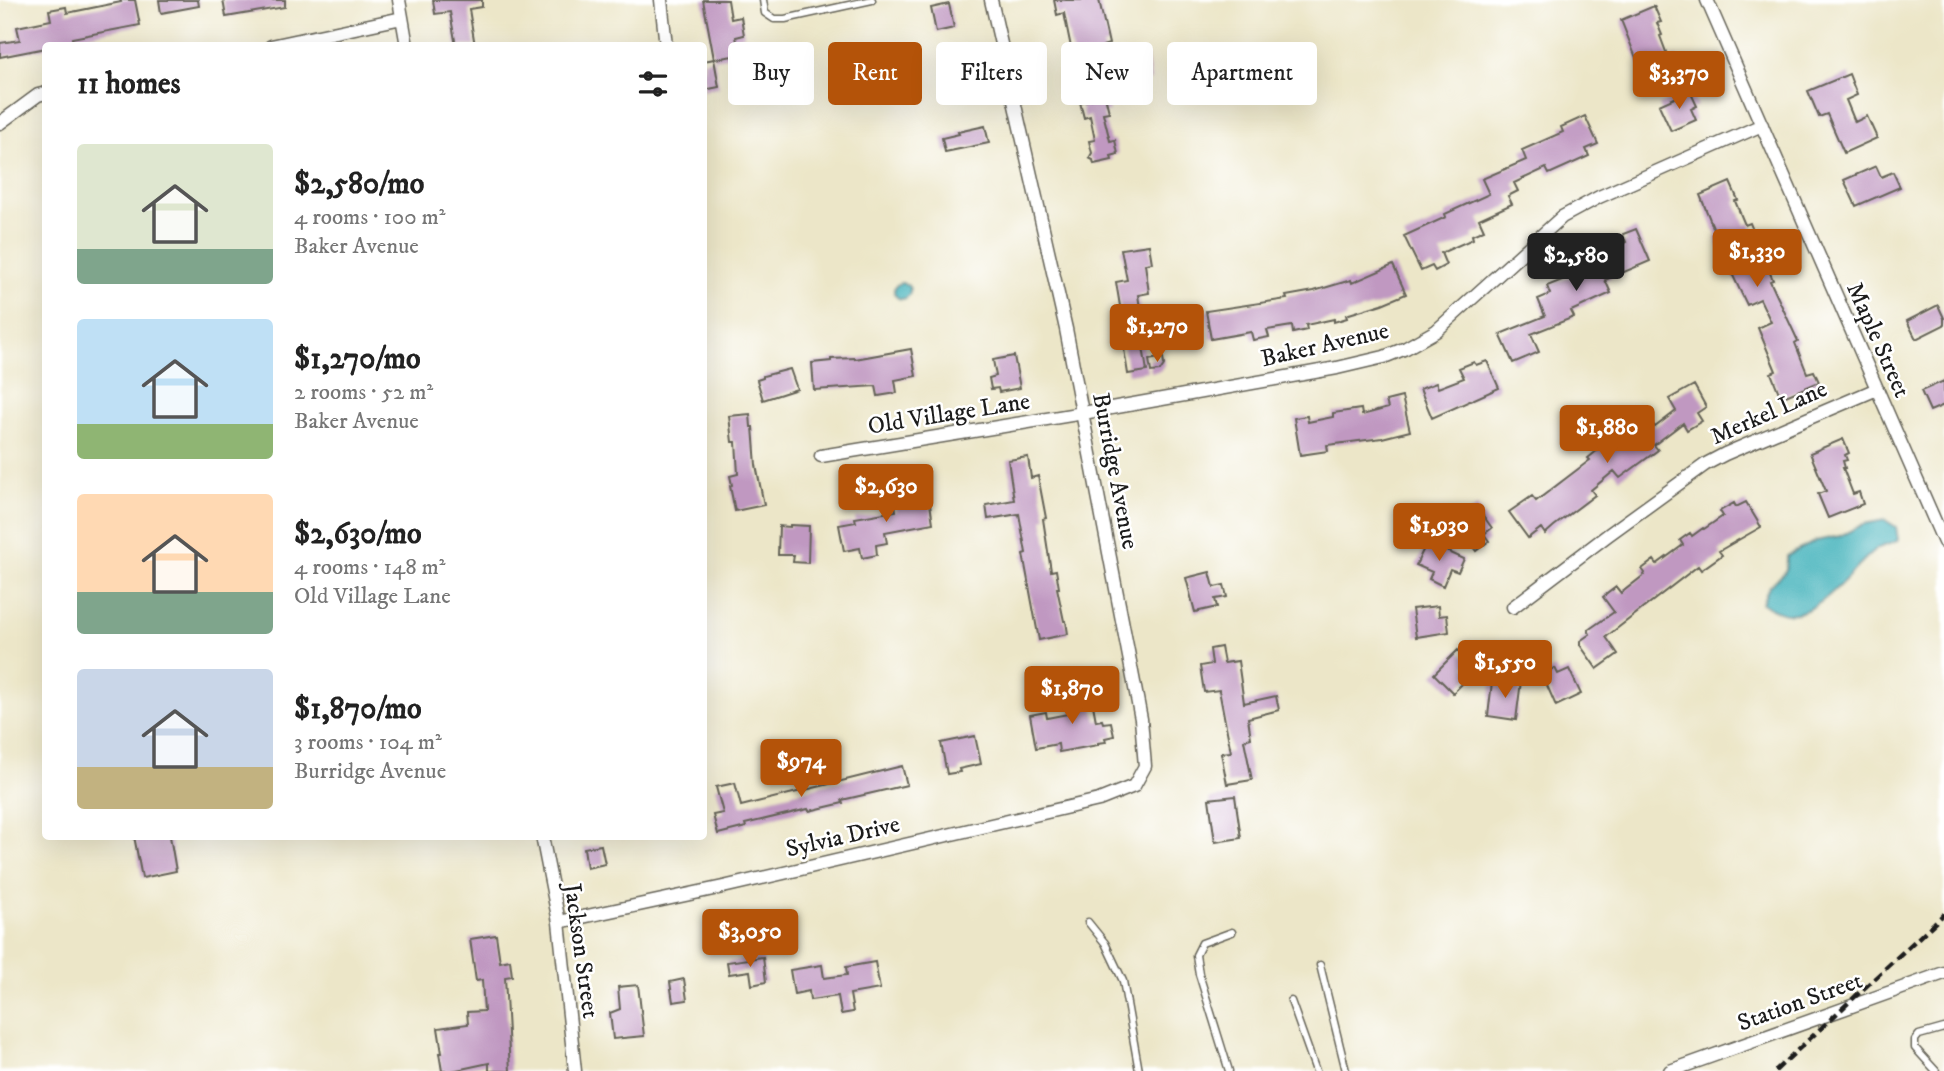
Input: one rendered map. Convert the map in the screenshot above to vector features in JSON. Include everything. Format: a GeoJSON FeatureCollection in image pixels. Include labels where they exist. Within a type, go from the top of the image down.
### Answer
{"type":"FeatureCollection","features":[{"type":"Feature","properties":{"kind":"street"},"geometry":{"type":"LineString","coordinates":[[399,0],[406,42]]}},
{"type":"Feature","properties":{"kind":"street"},"geometry":{"type":"LineString","coordinates":[[661,0],[666,42]]}},
{"type":"Feature","properties":{"kind":"street","name":"Burridge Avenue"},"geometry":{"type":"LineString","coordinates":[[990,0],[1066,329],[1142,719],[1145,766],[1134,786]]}},
{"type":"Feature","properties":{"kind":"street","name":"Maple Street"},"geometry":{"type":"LineString","coordinates":[[1707,0],[1944,542]]}},
{"type":"Feature","properties":{"kind":"street"},"geometry":{"type":"LineString","coordinates":[[290,42],[402,18]]}},
{"type":"Feature","properties":{"kind":"street"},"geometry":{"type":"LineString","coordinates":[[0,123],[42,94]]}},
{"type":"Feature","properties":{"kind":"street","name":"Baker Avenue"},"geometry":{"type":"LineString","coordinates":[[1083,413],[1367,362],[1406,348],[1436,331],[1562,217],[1599,197],[1762,125]]}},
{"type":"Feature","properties":{"kind":"street","name":"Merkel Lane"},"geometry":{"type":"LineString","coordinates":[[1513,607],[1706,464],[1877,389]]}},
{"type":"Feature","properties":{"kind":"street","name":"Old Village Lane"},"geometry":{"type":"LineString","coordinates":[[821,456],[1083,413]]}},
{"type":"Feature","properties":{"kind":"street","name":"Sylvia Drive"},"geometry":{"type":"LineString","coordinates":[[559,922],[756,880],[1099,800],[1134,786]]}},
{"type":"Feature","properties":{"kind":"street","name":"Jackson Street"},"geometry":{"type":"LineString","coordinates":[[543,840],[559,922],[575,1071]]}},
{"type":"Feature","properties":{"kind":"street","name":"Station Street"},"geometry":{"type":"LineString","coordinates":[[1670,1071],[1944,973]]}},
{"type":"Feature","properties":{"kind":"lane"},"geometry":{"type":"LineString","coordinates":[[763,0],[765,13],[774,19],[873,0]]}},
{"type":"Feature","properties":{"kind":"lane"},"geometry":{"type":"LineString","coordinates":[[1088,922],[1105,943],[1123,981],[1139,1071]]}},
{"type":"Feature","properties":{"kind":"lane"},"geometry":{"type":"LineString","coordinates":[[1229,1071],[1199,974],[1196,955],[1202,943],[1232,932]]}},
{"type":"Feature","properties":{"kind":"lane"},"geometry":{"type":"LineString","coordinates":[[1320,965],[1346,1071]]}},
{"type":"Feature","properties":{"kind":"lane"},"geometry":{"type":"LineString","coordinates":[[1291,1001],[1316,1071]]}},
{"type":"Feature","properties":{"kind":"lane"},"geometry":{"type":"LineString","coordinates":[[1936,1071],[1915,1048],[1915,1040],[1919,1035],[1944,1028]]}},
{"type":"Feature","properties":{"kind":"water"},"geometry":{"type":"Polygon","coordinates":[[[899,283],[905,283],[910,291],[908,297],[899,299],[894,294],[894,288],[899,283]]]}},
{"type":"Feature","properties":{"kind":"water"},"geometry":{"type":"Polygon","coordinates":[[[1885,520],[1896,527],[1898,540],[1874,551],[1824,600],[1799,612],[1786,614],[1762,603],[1770,586],[1785,573],[1787,556],[1816,541],[1840,536],[1864,524],[1885,520]]]}},
{"type":"Feature","properties":{"kind":"building"},"geometry":{"type":"Polygon","coordinates":[[[120,0],[135,0],[140,25],[72,38],[73,42],[42,42],[42,49],[0,57],[0,43],[20,40],[17,27],[51,20],[49,10],[66,7],[67,13],[121,2],[120,0]]]}},
{"type":"Feature","properties":{"kind":"building"},"geometry":{"type":"Polygon","coordinates":[[[159,0],[198,0],[199,6],[161,13],[159,0]]]}},
{"type":"Feature","properties":{"kind":"building"},"geometry":{"type":"Polygon","coordinates":[[[223,0],[285,0],[285,7],[226,17],[223,0]]]}},
{"type":"Feature","properties":{"kind":"building"},"geometry":{"type":"Polygon","coordinates":[[[433,0],[482,0],[482,7],[469,9],[474,42],[455,42],[450,12],[435,14],[433,0]]]}},
{"type":"Feature","properties":{"kind":"building"},"geometry":{"type":"Polygon","coordinates":[[[703,0],[728,0],[731,19],[741,17],[744,35],[736,37],[737,42],[728,42],[728,57],[714,59],[703,0]]]}},
{"type":"Feature","properties":{"kind":"building"},"geometry":{"type":"Polygon","coordinates":[[[1054,0],[1099,0],[1109,42],[1070,42],[1064,13],[1057,15],[1054,0]]]}},
{"type":"Feature","properties":{"kind":"building"},"geometry":{"type":"Polygon","coordinates":[[[949,4],[954,28],[936,32],[931,8],[949,4]]]}},
{"type":"Feature","properties":{"kind":"building"},"geometry":{"type":"Polygon","coordinates":[[[1654,6],[1661,22],[1657,23],[1669,60],[1677,57],[1681,68],[1646,83],[1621,20],[1654,6]]]}},
{"type":"Feature","properties":{"kind":"building"},"geometry":{"type":"Polygon","coordinates":[[[714,59],[719,87],[707,89],[707,60],[714,59]]]}},
{"type":"Feature","properties":{"kind":"building"},"geometry":{"type":"Polygon","coordinates":[[[1849,74],[1857,95],[1846,100],[1855,122],[1867,116],[1877,138],[1844,153],[1827,114],[1819,117],[1808,91],[1849,74]]]}},
{"type":"Feature","properties":{"kind":"building"},"geometry":{"type":"Polygon","coordinates":[[[1690,91],[1697,106],[1691,109],[1696,120],[1671,131],[1659,105],[1690,91]]]}},
{"type":"Feature","properties":{"kind":"building"},"geometry":{"type":"Polygon","coordinates":[[[1081,105],[1107,105],[1109,112],[1103,113],[1110,141],[1115,140],[1118,154],[1111,156],[1112,160],[1094,164],[1089,158],[1092,153],[1089,141],[1095,140],[1090,116],[1084,118],[1081,105]]]}},
{"type":"Feature","properties":{"kind":"building"},"geometry":{"type":"Polygon","coordinates":[[[1585,116],[1598,144],[1586,149],[1589,156],[1549,174],[1546,168],[1514,183],[1518,191],[1508,196],[1512,204],[1479,219],[1484,230],[1472,235],[1473,239],[1441,253],[1446,265],[1435,271],[1432,266],[1421,271],[1404,236],[1489,194],[1482,179],[1526,160],[1522,150],[1563,132],[1561,127],[1585,116]]]}},
{"type":"Feature","properties":{"kind":"building"},"geometry":{"type":"Polygon","coordinates":[[[985,126],[989,143],[945,152],[942,138],[985,126]]]}},
{"type":"Feature","properties":{"kind":"building"},"geometry":{"type":"Polygon","coordinates":[[[1876,166],[1881,177],[1893,172],[1900,187],[1856,206],[1844,180],[1876,166]]]}},
{"type":"Feature","properties":{"kind":"building"},"geometry":{"type":"Polygon","coordinates":[[[1730,182],[1745,225],[1750,223],[1756,238],[1750,241],[1752,244],[1748,246],[1758,270],[1767,266],[1773,280],[1770,281],[1798,341],[1795,343],[1807,373],[1814,371],[1819,382],[1781,398],[1771,373],[1776,371],[1758,328],[1771,322],[1760,299],[1747,305],[1715,238],[1717,237],[1700,195],[1730,182]]]}},
{"type":"Feature","properties":{"kind":"building"},"geometry":{"type":"Polygon","coordinates":[[[1636,229],[1650,261],[1605,280],[1611,293],[1571,311],[1574,317],[1531,334],[1539,352],[1513,363],[1500,334],[1545,316],[1538,299],[1550,294],[1547,286],[1575,275],[1570,263],[1583,258],[1585,263],[1614,251],[1613,248],[1626,242],[1623,234],[1636,229]]]}},
{"type":"Feature","properties":{"kind":"building"},"geometry":{"type":"Polygon","coordinates":[[[1149,245],[1152,263],[1145,264],[1149,293],[1138,295],[1147,371],[1128,374],[1116,282],[1127,280],[1121,249],[1149,245]]]}},
{"type":"Feature","properties":{"kind":"building"},"geometry":{"type":"Polygon","coordinates":[[[1393,265],[1406,294],[1382,304],[1346,315],[1347,318],[1334,322],[1334,319],[1306,325],[1307,330],[1293,333],[1292,326],[1267,330],[1269,337],[1253,340],[1251,332],[1211,339],[1206,311],[1287,299],[1286,296],[1351,280],[1352,283],[1393,265]]]}},
{"type":"Feature","properties":{"kind":"building"},"geometry":{"type":"Polygon","coordinates":[[[1938,305],[1944,325],[1916,339],[1907,321],[1938,305]]]}},
{"type":"Feature","properties":{"kind":"building"},"geometry":{"type":"Polygon","coordinates":[[[911,349],[916,376],[895,380],[897,393],[878,396],[876,386],[814,390],[812,363],[911,349]]]}},
{"type":"Feature","properties":{"kind":"building"},"geometry":{"type":"Polygon","coordinates":[[[1014,356],[1020,388],[999,392],[998,388],[991,389],[989,378],[996,376],[993,360],[1014,356]]]}},
{"type":"Feature","properties":{"kind":"building"},"geometry":{"type":"Polygon","coordinates":[[[1163,357],[1164,365],[1160,371],[1151,372],[1149,360],[1163,357]]]}},
{"type":"Feature","properties":{"kind":"building"},"geometry":{"type":"Polygon","coordinates":[[[1487,361],[1499,388],[1432,418],[1420,389],[1436,383],[1438,388],[1464,378],[1459,368],[1474,362],[1476,365],[1487,361]]]}},
{"type":"Feature","properties":{"kind":"building"},"geometry":{"type":"Polygon","coordinates":[[[790,369],[797,389],[763,400],[757,380],[790,369]]]}},
{"type":"Feature","properties":{"kind":"building"},"geometry":{"type":"Polygon","coordinates":[[[1944,381],[1944,405],[1930,411],[1921,391],[1944,381]]]}},
{"type":"Feature","properties":{"kind":"building"},"geometry":{"type":"Polygon","coordinates":[[[1694,385],[1706,407],[1697,413],[1702,421],[1687,430],[1683,423],[1654,445],[1658,450],[1620,478],[1614,471],[1591,490],[1595,495],[1545,534],[1541,528],[1528,538],[1509,512],[1532,496],[1536,501],[1590,460],[1588,458],[1644,413],[1655,427],[1676,411],[1669,399],[1694,385]]]}},
{"type":"Feature","properties":{"kind":"building"},"geometry":{"type":"Polygon","coordinates":[[[1402,397],[1410,431],[1382,438],[1327,445],[1328,451],[1300,455],[1294,418],[1307,416],[1308,422],[1333,417],[1333,413],[1361,409],[1362,415],[1388,408],[1386,401],[1402,397]]]}},
{"type":"Feature","properties":{"kind":"building"},"geometry":{"type":"Polygon","coordinates":[[[750,414],[764,505],[735,511],[730,476],[738,474],[736,442],[732,442],[729,416],[750,414]]]}},
{"type":"Feature","properties":{"kind":"building"},"geometry":{"type":"Polygon","coordinates":[[[1843,439],[1849,453],[1845,455],[1847,460],[1843,461],[1843,468],[1853,494],[1859,492],[1863,504],[1828,518],[1818,494],[1826,491],[1810,453],[1843,439]]]}},
{"type":"Feature","properties":{"kind":"building"},"geometry":{"type":"Polygon","coordinates":[[[1028,457],[1031,478],[1038,476],[1046,518],[1043,519],[1051,571],[1056,570],[1057,588],[1068,634],[1039,640],[1023,554],[1026,553],[1019,514],[988,519],[986,505],[1014,500],[1008,460],[1028,457]]]}},
{"type":"Feature","properties":{"kind":"building"},"geometry":{"type":"Polygon","coordinates":[[[928,491],[933,523],[885,532],[887,543],[876,545],[877,555],[862,558],[860,548],[844,551],[839,525],[856,522],[855,518],[896,511],[894,498],[928,491]]]}},
{"type":"Feature","properties":{"kind":"building"},"geometry":{"type":"Polygon","coordinates":[[[1746,502],[1761,527],[1719,551],[1722,555],[1701,570],[1698,566],[1606,637],[1618,654],[1597,669],[1580,641],[1590,634],[1588,630],[1614,612],[1603,597],[1616,587],[1621,593],[1644,575],[1642,569],[1654,560],[1657,564],[1683,545],[1680,540],[1690,533],[1692,536],[1723,516],[1720,511],[1734,503],[1736,507],[1746,502]]]}},
{"type":"Feature","properties":{"kind":"building"},"geometry":{"type":"Polygon","coordinates":[[[1477,507],[1492,528],[1484,534],[1489,541],[1476,551],[1455,523],[1477,507]]]}},
{"type":"Feature","properties":{"kind":"building"},"geometry":{"type":"Polygon","coordinates":[[[779,526],[809,526],[808,563],[793,562],[794,555],[778,555],[779,526]]]}},
{"type":"Feature","properties":{"kind":"building"},"geometry":{"type":"Polygon","coordinates":[[[1427,542],[1464,559],[1458,572],[1450,569],[1443,586],[1429,579],[1432,572],[1416,565],[1427,542]]]}},
{"type":"Feature","properties":{"kind":"building"},"geometry":{"type":"Polygon","coordinates":[[[1210,572],[1214,587],[1224,585],[1227,597],[1215,599],[1217,607],[1195,612],[1186,578],[1210,572]]]}},
{"type":"Feature","properties":{"kind":"building"},"geometry":{"type":"Polygon","coordinates":[[[1438,606],[1439,616],[1447,615],[1449,632],[1416,637],[1412,609],[1438,606]]]}},
{"type":"Feature","properties":{"kind":"building"},"geometry":{"type":"Polygon","coordinates":[[[1221,647],[1224,663],[1238,661],[1244,703],[1276,696],[1279,710],[1248,718],[1251,738],[1244,740],[1252,780],[1227,784],[1221,753],[1231,752],[1219,690],[1204,692],[1200,666],[1212,664],[1210,649],[1221,647]]]}},
{"type":"Feature","properties":{"kind":"building"},"geometry":{"type":"Polygon","coordinates":[[[1458,650],[1470,661],[1465,666],[1472,674],[1453,693],[1434,674],[1458,650]]]}},
{"type":"Feature","properties":{"kind":"building"},"geometry":{"type":"Polygon","coordinates":[[[1555,668],[1558,674],[1569,669],[1581,694],[1556,706],[1542,674],[1555,668]]]}},
{"type":"Feature","properties":{"kind":"building"},"geometry":{"type":"Polygon","coordinates":[[[1509,679],[1521,681],[1516,720],[1488,716],[1492,682],[1508,684],[1509,679]]]}},
{"type":"Feature","properties":{"kind":"building"},"geometry":{"type":"Polygon","coordinates":[[[1090,689],[1096,721],[1111,722],[1114,736],[1105,738],[1106,742],[1098,745],[1059,752],[1058,744],[1036,748],[1030,715],[1046,712],[1047,718],[1073,713],[1069,693],[1090,689]]]}},
{"type":"Feature","properties":{"kind":"building"},"geometry":{"type":"Polygon","coordinates":[[[975,736],[981,764],[947,774],[941,743],[975,736]]]}},
{"type":"Feature","properties":{"kind":"building"},"geometry":{"type":"Polygon","coordinates":[[[902,766],[907,785],[842,800],[843,803],[745,824],[746,827],[718,834],[713,815],[723,813],[716,787],[735,783],[741,806],[902,766]]]}},
{"type":"Feature","properties":{"kind":"building"},"geometry":{"type":"Polygon","coordinates":[[[1235,796],[1241,838],[1215,842],[1209,799],[1235,796]]]}},
{"type":"Feature","properties":{"kind":"building"},"geometry":{"type":"Polygon","coordinates":[[[135,840],[171,840],[176,871],[142,878],[135,840]]]}},
{"type":"Feature","properties":{"kind":"building"},"geometry":{"type":"Polygon","coordinates":[[[601,845],[605,864],[587,868],[584,848],[601,845]]]}},
{"type":"Feature","properties":{"kind":"building"},"geometry":{"type":"Polygon","coordinates":[[[496,935],[500,962],[510,960],[512,976],[505,977],[510,1071],[489,1071],[489,1063],[442,1071],[438,1028],[468,1024],[467,1012],[484,1011],[482,980],[476,981],[470,939],[496,935]]]}},
{"type":"Feature","properties":{"kind":"building"},"geometry":{"type":"Polygon","coordinates":[[[763,957],[766,982],[752,985],[750,971],[729,974],[727,962],[763,957]]]}},
{"type":"Feature","properties":{"kind":"building"},"geometry":{"type":"Polygon","coordinates":[[[875,962],[880,989],[850,994],[853,1012],[841,1014],[838,996],[810,1000],[809,991],[794,994],[790,970],[822,965],[824,978],[847,975],[846,967],[875,962]]]}},
{"type":"Feature","properties":{"kind":"building"},"geometry":{"type":"Polygon","coordinates":[[[684,979],[687,1000],[673,1002],[670,982],[684,979]]]}},
{"type":"Feature","properties":{"kind":"building"},"geometry":{"type":"Polygon","coordinates":[[[638,985],[644,1036],[613,1039],[610,1013],[620,1009],[618,987],[638,985]]]}},
{"type":"Feature","properties":{"kind":"railway"},"geometry":{"type":"LineString","coordinates":[[1775,1071],[1944,914]]}}]}
